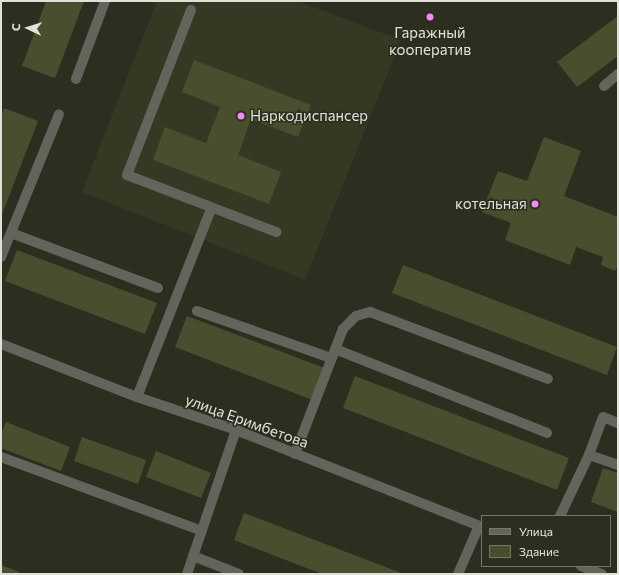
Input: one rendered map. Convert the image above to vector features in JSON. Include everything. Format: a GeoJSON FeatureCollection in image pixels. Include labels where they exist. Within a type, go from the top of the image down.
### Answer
{"type":"FeatureCollection","features":[{"type":"Feature","properties":{"kind":"street"},"geometry":{"type":"LineString","coordinates":[[76,79],[105,1]]}},
{"type":"Feature","properties":{"kind":"street"},"geometry":{"type":"LineString","coordinates":[[191,10],[127,175],[211,209],[276,232]]}},
{"type":"Feature","properties":{"kind":"street"},"geometry":{"type":"LineString","coordinates":[[604,86],[618,74]]}},
{"type":"Feature","properties":{"kind":"street"},"geometry":{"type":"LineString","coordinates":[[1,257],[59,114]]}},
{"type":"Feature","properties":{"kind":"street"},"geometry":{"type":"LineString","coordinates":[[137,397],[211,209]]}},
{"type":"Feature","properties":{"kind":"street"},"geometry":{"type":"LineString","coordinates":[[11,233],[158,288]]}},
{"type":"Feature","properties":{"kind":"street"},"geometry":{"type":"LineString","coordinates":[[197,311],[333,353],[547,433]]}},
{"type":"Feature","properties":{"kind":"street"},"geometry":{"type":"LineString","coordinates":[[295,454],[343,329],[356,316],[370,312],[548,379]]}},
{"type":"Feature","properties":{"kind":"street","name":"улица Еримбетова"},"geometry":{"type":"LineString","coordinates":[[1,344],[137,397],[236,430],[481,527]]}},
{"type":"Feature","properties":{"kind":"street"},"geometry":{"type":"LineString","coordinates":[[560,515],[589,455],[603,417],[618,423]]}},
{"type":"Feature","properties":{"kind":"street"},"geometry":{"type":"LineString","coordinates":[[187,574],[236,430]]}},
{"type":"Feature","properties":{"kind":"street"},"geometry":{"type":"LineString","coordinates":[[589,455],[618,465]]}},
{"type":"Feature","properties":{"kind":"street"},"geometry":{"type":"LineString","coordinates":[[1,457],[202,531]]}},
{"type":"Feature","properties":{"kind":"street"},"geometry":{"type":"LineString","coordinates":[[458,574],[481,527]]}},
{"type":"Feature","properties":{"kind":"street"},"geometry":{"type":"LineString","coordinates":[[193,556],[239,574]]}},
{"type":"Feature","properties":{"kind":"street"},"geometry":{"type":"LineString","coordinates":[[584,567],[602,574]]}},
{"type":"Feature","properties":{"kind":"shaded area","name":"Наркодиспансер"},"geometry":{"type":"Polygon","coordinates":[[[157,1],[297,1],[401,40],[305,280],[82,192],[157,1]]]}},
{"type":"Feature","properties":{"kind":"building"},"geometry":{"type":"Polygon","coordinates":[[[46,1],[84,1],[55,78],[22,66],[46,1]]]}},
{"type":"Feature","properties":{"kind":"building"},"geometry":{"type":"Polygon","coordinates":[[[618,16],[618,56],[577,87],[557,62],[618,16]]]}},
{"type":"Feature","properties":{"kind":"building"},"geometry":{"type":"Polygon","coordinates":[[[194,60],[311,105],[298,137],[251,119],[238,155],[281,172],[269,204],[153,160],[165,127],[206,143],[220,107],[182,92],[194,60]]]}},
{"type":"Feature","properties":{"kind":"building"},"geometry":{"type":"Polygon","coordinates":[[[4,108],[38,121],[1,217],[1,117],[4,108]]]}},
{"type":"Feature","properties":{"kind":"building","name":"котельная"},"geometry":{"type":"Polygon","coordinates":[[[544,137],[581,151],[564,196],[618,217],[618,264],[615,271],[601,265],[603,257],[576,247],[570,265],[505,240],[511,223],[482,212],[498,171],[527,181],[544,137]]]}},
{"type":"Feature","properties":{"kind":"building"},"geometry":{"type":"Polygon","coordinates":[[[17,250],[157,303],[145,334],[5,281],[17,250]]]}},
{"type":"Feature","properties":{"kind":"building"},"geometry":{"type":"Polygon","coordinates":[[[403,265],[617,347],[607,375],[392,293],[403,265]]]}},
{"type":"Feature","properties":{"kind":"building"},"geometry":{"type":"Polygon","coordinates":[[[187,316],[327,369],[315,401],[175,347],[187,316]]]}},
{"type":"Feature","properties":{"kind":"building"},"geometry":{"type":"Polygon","coordinates":[[[355,376],[569,458],[557,490],[343,408],[355,376]]]}},
{"type":"Feature","properties":{"kind":"building"},"geometry":{"type":"Polygon","coordinates":[[[6,422],[70,447],[61,471],[1,448],[1,434],[6,422]]]}},
{"type":"Feature","properties":{"kind":"building"},"geometry":{"type":"Polygon","coordinates":[[[82,437],[146,460],[138,484],[74,461],[82,437]]]}},
{"type":"Feature","properties":{"kind":"building"},"geometry":{"type":"Polygon","coordinates":[[[156,451],[211,473],[201,498],[146,477],[156,451]]]}},
{"type":"Feature","properties":{"kind":"building"},"geometry":{"type":"Polygon","coordinates":[[[603,468],[618,473],[618,512],[591,502],[603,468]]]}},
{"type":"Feature","properties":{"kind":"building"},"geometry":{"type":"Polygon","coordinates":[[[244,513],[404,574],[322,574],[234,540],[244,513]]]}},
{"type":"Feature","properties":{"kind":"building"},"geometry":{"type":"Polygon","coordinates":[[[1,565],[24,574],[1,574],[1,565]]]}},
{"type":"Feature","properties":{"kind":"place","name":"Гаражный кооператив"},"geometry":{"type":"Point","coordinates":[430,17]}},
{"type":"Feature","properties":{"kind":"place","name":"Наркодиспансер"},"geometry":{"type":"Point","coordinates":[241,116]}},
{"type":"Feature","properties":{"kind":"place","name":"котельная"},"geometry":{"type":"Point","coordinates":[535,204]}}]}
